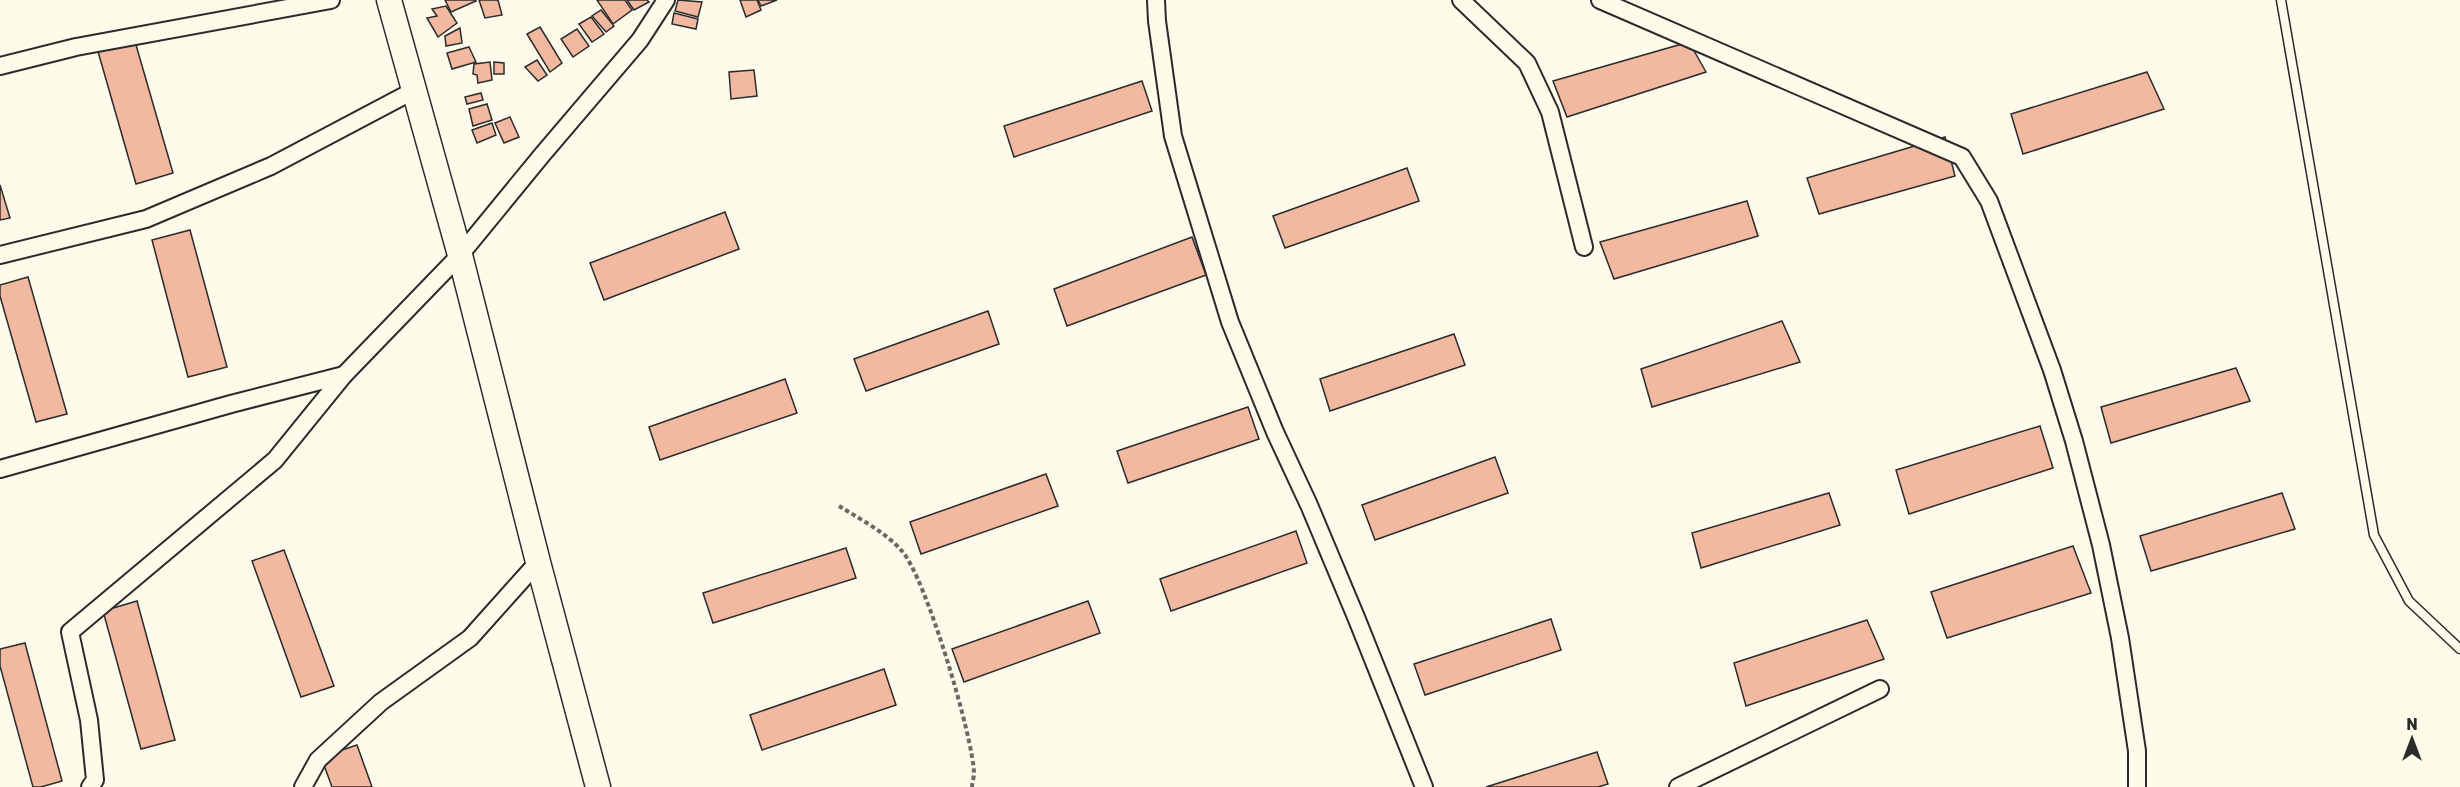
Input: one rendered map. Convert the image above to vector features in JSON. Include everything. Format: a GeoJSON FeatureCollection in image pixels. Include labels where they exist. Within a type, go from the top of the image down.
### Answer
{"type":"FeatureCollection","features":[{"type":"Feature","properties":{"kind":"main road"},"geometry":{"type":"LineString","coordinates":[[388,0],[460,255],[537,562],[598,787]]}},
{"type":"Feature","properties":{"kind":"street"},"geometry":{"type":"LineString","coordinates":[[0,66],[76,47],[331,0]]}},
{"type":"Feature","properties":{"kind":"street"},"geometry":{"type":"LineString","coordinates":[[90,787],[95,780],[89,720],[70,632],[275,460],[344,375],[460,255],[640,40],[666,0]]}},
{"type":"Feature","properties":{"kind":"street"},"geometry":{"type":"LineString","coordinates":[[1156,0],[1156,21],[1173,136],[1230,322],[1275,432],[1309,505],[1356,617],[1424,787]]}},
{"type":"Feature","properties":{"kind":"street"},"geometry":{"type":"LineString","coordinates":[[1461,0],[1527,63],[1550,112],[1584,247]]}},
{"type":"Feature","properties":{"kind":"street"},"geometry":{"type":"LineString","coordinates":[[1599,0],[1962,158],[1989,201],[2052,370],[2074,441],[2101,545],[2120,638],[2137,751],[2137,787]]}},
{"type":"Feature","properties":{"kind":"street"},"geometry":{"type":"LineString","coordinates":[[0,255],[146,219],[272,166],[413,90]]}},
{"type":"Feature","properties":{"kind":"street"},"geometry":{"type":"LineString","coordinates":[[0,469],[231,404],[344,375]]}},
{"type":"Feature","properties":{"kind":"street"},"geometry":{"type":"LineString","coordinates":[[303,787],[318,760],[381,702],[470,638],[537,562]]}},
{"type":"Feature","properties":{"kind":"street"},"geometry":{"type":"LineString","coordinates":[[1678,787],[1880,689]]}},
{"type":"Feature","properties":{"kind":"lane"},"geometry":{"type":"LineString","coordinates":[[2281,0],[2374,535],[2409,601],[2460,649]]}},
{"type":"Feature","properties":{"kind":"path"},"geometry":{"type":"LineString","coordinates":[[839,506],[874,528],[903,552],[926,596],[965,724],[974,773],[972,787]]}},
{"type":"Feature","properties":{"kind":"building"},"geometry":{"type":"Polygon","coordinates":[[[445,0],[476,0],[476,1],[451,12],[445,0]]]}},
{"type":"Feature","properties":{"kind":"building"},"geometry":{"type":"Polygon","coordinates":[[[479,0],[498,0],[502,15],[485,18],[479,0]]]}},
{"type":"Feature","properties":{"kind":"building"},"geometry":{"type":"Polygon","coordinates":[[[597,0],[625,0],[632,10],[613,24],[597,0]]]}},
{"type":"Feature","properties":{"kind":"building"},"geometry":{"type":"Polygon","coordinates":[[[627,0],[647,0],[649,2],[634,10],[627,0]]]}},
{"type":"Feature","properties":{"kind":"building"},"geometry":{"type":"Polygon","coordinates":[[[678,0],[702,2],[698,17],[675,11],[678,0]]]}},
{"type":"Feature","properties":{"kind":"building"},"geometry":{"type":"Polygon","coordinates":[[[740,0],[757,0],[761,10],[746,17],[740,0]]]}},
{"type":"Feature","properties":{"kind":"building"},"geometry":{"type":"Polygon","coordinates":[[[758,0],[777,0],[761,6],[758,0]]]}},
{"type":"Feature","properties":{"kind":"building"},"geometry":{"type":"Polygon","coordinates":[[[446,6],[457,23],[438,37],[427,18],[437,16],[432,9],[446,6]]]}},
{"type":"Feature","properties":{"kind":"building"},"geometry":{"type":"Polygon","coordinates":[[[601,10],[614,26],[606,32],[592,16],[601,10]]]}},
{"type":"Feature","properties":{"kind":"building"},"geometry":{"type":"Polygon","coordinates":[[[674,13],[698,19],[696,29],[672,24],[674,13]]]}},
{"type":"Feature","properties":{"kind":"building"},"geometry":{"type":"Polygon","coordinates":[[[591,17],[604,34],[592,42],[579,24],[591,17]]]}},
{"type":"Feature","properties":{"kind":"building"},"geometry":{"type":"Polygon","coordinates":[[[540,27],[562,63],[550,72],[527,34],[540,27]]]}},
{"type":"Feature","properties":{"kind":"building"},"geometry":{"type":"Polygon","coordinates":[[[460,28],[462,43],[446,46],[445,36],[460,28]]]}},
{"type":"Feature","properties":{"kind":"building"},"geometry":{"type":"Polygon","coordinates":[[[577,29],[589,46],[573,57],[561,39],[577,29]]]}},
{"type":"Feature","properties":{"kind":"building"},"geometry":{"type":"Polygon","coordinates":[[[134,38],[173,173],[136,184],[97,48],[134,38]]]}},
{"type":"Feature","properties":{"kind":"building"},"geometry":{"type":"Polygon","coordinates":[[[1689,42],[1706,72],[1567,117],[1553,81],[1689,42]]]}},
{"type":"Feature","properties":{"kind":"building"},"geometry":{"type":"Polygon","coordinates":[[[469,47],[476,62],[452,69],[447,53],[469,47]]]}},
{"type":"Feature","properties":{"kind":"building"},"geometry":{"type":"Polygon","coordinates":[[[537,60],[547,75],[538,81],[525,67],[537,60]]]}},
{"type":"Feature","properties":{"kind":"building"},"geometry":{"type":"Polygon","coordinates":[[[490,62],[492,80],[478,83],[477,75],[473,74],[474,64],[490,62]]]}},
{"type":"Feature","properties":{"kind":"building"},"geometry":{"type":"Polygon","coordinates":[[[494,62],[504,63],[504,74],[494,74],[494,62]]]}},
{"type":"Feature","properties":{"kind":"building"},"geometry":{"type":"Polygon","coordinates":[[[754,70],[757,96],[731,99],[729,72],[754,70]]]}},
{"type":"Feature","properties":{"kind":"building"},"geometry":{"type":"Polygon","coordinates":[[[2147,72],[2164,109],[2023,154],[2011,114],[2147,72]]]}},
{"type":"Feature","properties":{"kind":"building"},"geometry":{"type":"Polygon","coordinates":[[[1142,81],[1152,111],[1014,157],[1004,126],[1142,81]]]}},
{"type":"Feature","properties":{"kind":"building"},"geometry":{"type":"Polygon","coordinates":[[[481,93],[483,100],[467,104],[465,97],[481,93]]]}},
{"type":"Feature","properties":{"kind":"building"},"geometry":{"type":"Polygon","coordinates":[[[487,104],[492,120],[473,126],[469,109],[487,104]]]}},
{"type":"Feature","properties":{"kind":"building"},"geometry":{"type":"Polygon","coordinates":[[[510,117],[519,137],[504,143],[495,123],[510,117]]]}},
{"type":"Feature","properties":{"kind":"building"},"geometry":{"type":"Polygon","coordinates":[[[492,123],[496,135],[477,143],[472,130],[492,123]]]}},
{"type":"Feature","properties":{"kind":"building"},"geometry":{"type":"Polygon","coordinates":[[[1945,137],[1955,176],[1819,214],[1807,178],[1945,137]]]}},
{"type":"Feature","properties":{"kind":"building"},"geometry":{"type":"Polygon","coordinates":[[[1407,168],[1419,201],[1285,248],[1273,216],[1407,168]]]}},
{"type":"Feature","properties":{"kind":"building"},"geometry":{"type":"Polygon","coordinates":[[[0,185],[10,218],[0,220],[0,185]]]}},
{"type":"Feature","properties":{"kind":"building"},"geometry":{"type":"Polygon","coordinates":[[[1747,201],[1758,236],[1614,279],[1600,242],[1747,201]]]}},
{"type":"Feature","properties":{"kind":"building"},"geometry":{"type":"Polygon","coordinates":[[[725,212],[739,249],[604,300],[590,263],[725,212]]]}},
{"type":"Feature","properties":{"kind":"building"},"geometry":{"type":"Polygon","coordinates":[[[190,230],[227,367],[188,377],[152,240],[190,230]]]}},
{"type":"Feature","properties":{"kind":"building"},"geometry":{"type":"Polygon","coordinates":[[[1192,237],[1206,275],[1067,326],[1054,289],[1192,237]]]}},
{"type":"Feature","properties":{"kind":"building"},"geometry":{"type":"Polygon","coordinates":[[[28,277],[67,414],[36,422],[0,296],[0,285],[28,277]]]}},
{"type":"Feature","properties":{"kind":"building"},"geometry":{"type":"Polygon","coordinates":[[[988,311],[999,344],[866,391],[854,359],[988,311]]]}},
{"type":"Feature","properties":{"kind":"building"},"geometry":{"type":"Polygon","coordinates":[[[1782,321],[1800,362],[1652,407],[1641,369],[1782,321]]]}},
{"type":"Feature","properties":{"kind":"building"},"geometry":{"type":"Polygon","coordinates":[[[1454,334],[1465,365],[1330,411],[1320,379],[1454,334]]]}},
{"type":"Feature","properties":{"kind":"building"},"geometry":{"type":"Polygon","coordinates":[[[2236,368],[2250,401],[2111,443],[2101,407],[2236,368]]]}},
{"type":"Feature","properties":{"kind":"building"},"geometry":{"type":"Polygon","coordinates":[[[785,379],[797,413],[660,460],[649,427],[785,379]]]}},
{"type":"Feature","properties":{"kind":"building"},"geometry":{"type":"Polygon","coordinates":[[[1248,407],[1259,439],[1128,483],[1117,451],[1248,407]]]}},
{"type":"Feature","properties":{"kind":"building"},"geometry":{"type":"Polygon","coordinates":[[[2040,426],[2053,468],[1909,514],[1896,470],[2040,426]]]}},
{"type":"Feature","properties":{"kind":"building"},"geometry":{"type":"Polygon","coordinates":[[[1495,457],[1508,493],[1375,540],[1362,505],[1495,457]]]}},
{"type":"Feature","properties":{"kind":"building"},"geometry":{"type":"Polygon","coordinates":[[[1046,474],[1058,506],[921,554],[910,522],[1046,474]]]}},
{"type":"Feature","properties":{"kind":"building"},"geometry":{"type":"Polygon","coordinates":[[[1829,493],[1840,525],[1701,568],[1692,533],[1829,493]]]}},
{"type":"Feature","properties":{"kind":"building"},"geometry":{"type":"Polygon","coordinates":[[[2282,493],[2295,529],[2151,571],[2140,536],[2282,493]]]}},
{"type":"Feature","properties":{"kind":"building"},"geometry":{"type":"Polygon","coordinates":[[[1296,531],[1307,563],[1171,611],[1160,579],[1296,531]]]}},
{"type":"Feature","properties":{"kind":"building"},"geometry":{"type":"Polygon","coordinates":[[[2073,546],[2091,593],[1947,638],[1931,592],[2073,546]]]}},
{"type":"Feature","properties":{"kind":"building"},"geometry":{"type":"Polygon","coordinates":[[[846,548],[856,578],[713,623],[703,593],[846,548]]]}},
{"type":"Feature","properties":{"kind":"building"},"geometry":{"type":"Polygon","coordinates":[[[284,550],[334,686],[301,697],[252,561],[284,550]]]}},
{"type":"Feature","properties":{"kind":"building"},"geometry":{"type":"Polygon","coordinates":[[[137,601],[175,740],[141,749],[103,611],[137,601]]]}},
{"type":"Feature","properties":{"kind":"building"},"geometry":{"type":"Polygon","coordinates":[[[1088,601],[1100,633],[964,682],[952,649],[1088,601]]]}},
{"type":"Feature","properties":{"kind":"building"},"geometry":{"type":"Polygon","coordinates":[[[1551,619],[1561,650],[1425,695],[1414,664],[1551,619]]]}},
{"type":"Feature","properties":{"kind":"building"},"geometry":{"type":"Polygon","coordinates":[[[1867,620],[1884,659],[1746,706],[1734,663],[1867,620]]]}},
{"type":"Feature","properties":{"kind":"building"},"geometry":{"type":"Polygon","coordinates":[[[25,643],[62,781],[41,787],[33,787],[0,666],[0,649],[25,643]]]}},
{"type":"Feature","properties":{"kind":"building"},"geometry":{"type":"Polygon","coordinates":[[[884,669],[896,705],[762,750],[750,715],[884,669]]]}},
{"type":"Feature","properties":{"kind":"building"},"geometry":{"type":"Polygon","coordinates":[[[357,745],[372,787],[332,787],[321,757],[357,745]]]}},
{"type":"Feature","properties":{"kind":"building"},"geometry":{"type":"Polygon","coordinates":[[[1597,752],[1608,784],[1598,787],[1486,787],[1597,752]]]}}]}
